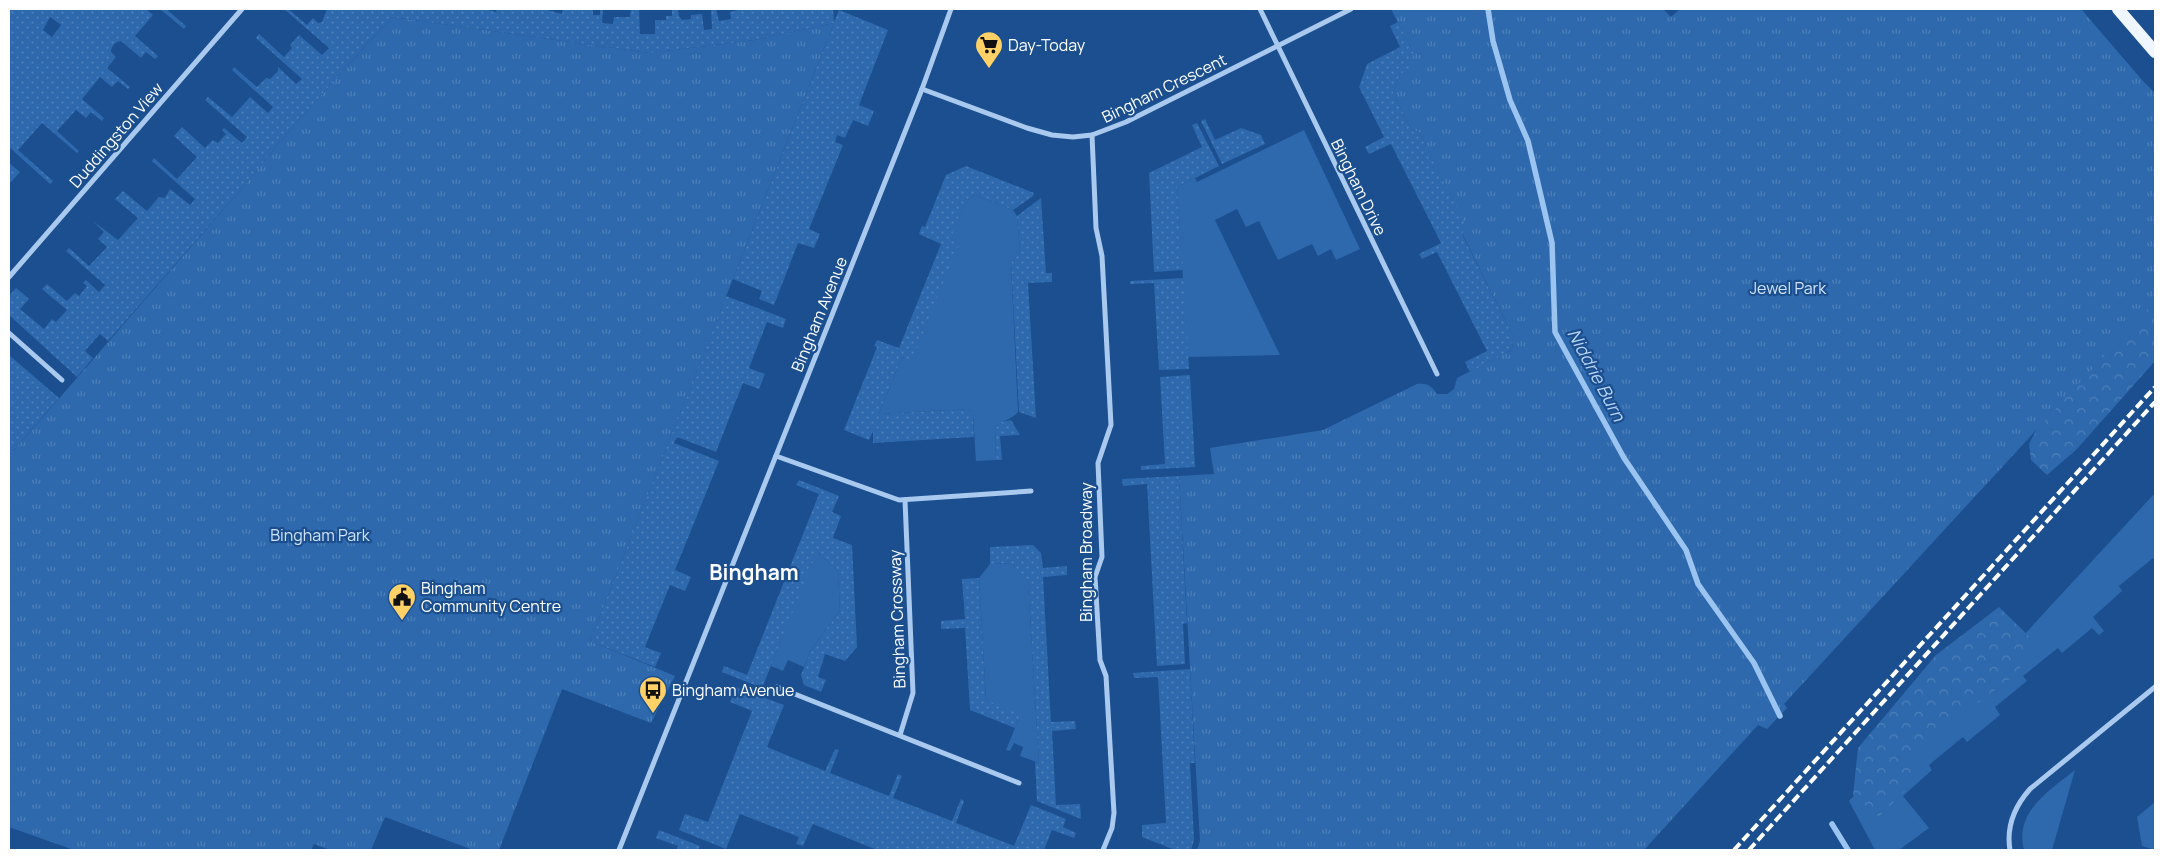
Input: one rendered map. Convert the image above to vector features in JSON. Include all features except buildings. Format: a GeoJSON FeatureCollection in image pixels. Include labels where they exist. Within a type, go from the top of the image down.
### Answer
{"type":"FeatureCollection","features":[{"type":"Feature","properties":{"kind":"main road"},"geometry":{"type":"LineString","coordinates":[[2118,9],[2155,52]]}},
{"type":"Feature","properties":{"kind":"street","name":"Duddingston View"},"geometry":{"type":"LineString","coordinates":[[9,276],[242,9]]}},
{"type":"Feature","properties":{"kind":"street","name":"Bingham Avenue"},"geometry":{"type":"LineString","coordinates":[[619,850],[922,89],[951,9]]}},
{"type":"Feature","properties":{"kind":"street","name":"Bingham Drive"},"geometry":{"type":"LineString","coordinates":[[1260,9],[1437,374]]}},
{"type":"Feature","properties":{"kind":"street","name":"Bingham Crescent"},"geometry":{"type":"LineString","coordinates":[[922,89],[1040,132],[1062,136],[1092,135],[1126,122],[1351,9]]}},
{"type":"Feature","properties":{"kind":"street","name":"Bingham Broadway"},"geometry":{"type":"LineString","coordinates":[[1092,135],[1096,228],[1102,256],[1111,425],[1098,463],[1102,556],[1095,577],[1100,660],[1106,676],[1114,813],[1112,828],[1103,850]]}},
{"type":"Feature","properties":{"kind":"street"},"geometry":{"type":"LineString","coordinates":[[9,333],[62,380]]}},
{"type":"Feature","properties":{"kind":"street"},"geometry":{"type":"LineString","coordinates":[[776,456],[899,500],[1031,491]]}},
{"type":"Feature","properties":{"kind":"street","name":"Bingham Crossway"},"geometry":{"type":"LineString","coordinates":[[900,735],[913,693],[905,500]]}},
{"type":"Feature","properties":{"kind":"street"},"geometry":{"type":"LineString","coordinates":[[777,687],[1019,783]]}},
{"type":"Feature","properties":{"kind":"street"},"geometry":{"type":"LineString","coordinates":[[2010,850],[2009,830],[2012,819],[2022,798],[2030,789],[2155,688]]}},
{"type":"Feature","properties":{"kind":"green space"},"geometry":{"type":"Polygon","coordinates":[[[9,9],[146,9],[153,15],[135,36],[158,56],[155,59],[146,52],[141,58],[121,41],[115,43],[111,52],[116,57],[107,68],[130,87],[128,89],[118,81],[112,87],[100,77],[82,99],[104,118],[102,121],[91,112],[86,118],[76,110],[57,131],[79,151],[77,153],[42,123],[18,150],[53,181],[50,184],[9,147],[9,9]],[[50,17],[43,30],[52,37],[61,25],[50,17]]]}},
{"type":"Feature","properties":{"kind":"green space"},"geometry":{"type":"Polygon","coordinates":[[[160,9],[166,9],[186,26],[184,29],[160,9]]]}},
{"type":"Feature","properties":{"kind":"green space"},"geometry":{"type":"Polygon","coordinates":[[[284,9],[288,9],[307,25],[313,18],[318,23],[322,22],[327,9],[484,9],[496,12],[497,9],[544,9],[562,14],[563,9],[593,9],[593,15],[600,15],[600,9],[603,9],[602,23],[613,24],[614,17],[630,17],[631,9],[639,9],[640,34],[655,34],[655,20],[666,20],[666,16],[672,16],[672,9],[678,9],[682,20],[691,19],[691,15],[702,14],[704,30],[712,29],[711,9],[716,9],[719,21],[731,19],[730,12],[742,9],[833,9],[834,22],[839,10],[888,30],[859,105],[874,111],[868,126],[853,120],[845,138],[837,135],[835,142],[843,145],[809,229],[820,234],[814,248],[798,243],[774,305],[759,299],[762,291],[733,279],[834,23],[755,40],[650,53],[392,17],[293,126],[243,187],[108,341],[100,334],[85,351],[93,358],[77,377],[9,315],[9,296],[16,288],[29,299],[20,309],[44,329],[52,319],[56,322],[67,310],[42,289],[47,284],[67,301],[75,293],[79,296],[87,286],[83,283],[86,280],[99,292],[105,285],[66,251],[69,248],[89,266],[107,247],[98,239],[104,232],[93,221],[118,240],[138,218],[115,199],[123,191],[147,211],[159,197],[165,198],[170,189],[190,205],[195,199],[152,161],[154,158],[177,179],[197,157],[174,136],[182,127],[205,148],[213,140],[218,143],[226,134],[222,130],[224,128],[242,143],[247,137],[205,100],[208,97],[232,117],[250,97],[268,113],[273,107],[232,70],[234,67],[257,87],[266,78],[270,79],[278,71],[278,67],[296,84],[302,79],[256,38],[259,34],[284,57],[292,48],[290,45],[299,35],[322,55],[329,48],[284,9]]]}},
{"type":"Feature","properties":{"kind":"green space","name":"Jewel Park"},"geometry":{"type":"Polygon","coordinates":[[[1391,9],[1663,9],[1671,17],[1680,9],[2081,9],[2155,93],[2155,301],[1784,704],[1787,708],[1767,729],[1758,725],[1644,850],[1197,850],[1200,841],[1179,476],[1214,474],[1210,448],[1323,430],[1417,384],[1429,386],[1437,394],[1447,394],[1454,389],[1457,378],[1512,350],[1513,336],[1462,233],[1465,225],[1419,132],[1411,129],[1393,93],[1400,74],[1413,52],[1391,9]]]}},
{"type":"Feature","properties":{"kind":"green space","name":"Bingham Park"},"geometry":{"type":"Polygon","coordinates":[[[392,17],[650,53],[755,40],[834,23],[590,641],[675,676],[651,723],[562,689],[499,850],[473,850],[385,817],[371,850],[330,850],[314,844],[311,850],[74,850],[9,827],[9,456],[243,187],[293,126],[392,17]]]}},
{"type":"Feature","properties":{"kind":"green space"},"geometry":{"type":"Polygon","coordinates":[[[1398,22],[1413,52],[1411,68],[1400,74],[1393,93],[1411,129],[1419,132],[1466,226],[1462,234],[1513,336],[1512,350],[1470,372],[1465,362],[1487,351],[1437,252],[1422,259],[1419,254],[1441,243],[1391,144],[1369,154],[1365,147],[1384,137],[1359,87],[1367,64],[1400,47],[1390,26],[1398,22]]]}},
{"type":"Feature","properties":{"kind":"green space"},"geometry":{"type":"Polygon","coordinates":[[[1205,119],[1215,140],[1241,128],[1261,135],[1265,144],[1222,164],[1201,121],[1205,119]]]}},
{"type":"Feature","properties":{"kind":"green space"},"geometry":{"type":"Polygon","coordinates":[[[1197,123],[1219,166],[1177,187],[1183,270],[1154,272],[1149,173],[1202,147],[1192,125],[1197,123]]]}},
{"type":"Feature","properties":{"kind":"green space"},"geometry":{"type":"Polygon","coordinates":[[[1304,130],[1360,249],[1336,260],[1331,249],[1318,256],[1312,244],[1278,260],[1259,221],[1246,227],[1237,209],[1215,220],[1280,355],[1188,357],[1177,187],[1195,178],[1197,182],[1304,130]]]}},
{"type":"Feature","properties":{"kind":"green space"},"geometry":{"type":"Polygon","coordinates":[[[9,163],[20,172],[11,182],[9,181],[9,163]]]}},
{"type":"Feature","properties":{"kind":"green space"},"geometry":{"type":"Polygon","coordinates":[[[966,166],[1034,193],[1033,196],[1013,210],[976,195],[965,200],[951,237],[960,241],[912,361],[902,357],[879,414],[968,409],[973,414],[974,437],[873,443],[873,431],[869,440],[844,430],[877,347],[874,346],[877,340],[899,348],[941,244],[919,234],[922,226],[925,227],[946,175],[966,166]]]}},
{"type":"Feature","properties":{"kind":"green space"},"geometry":{"type":"Polygon","coordinates":[[[976,195],[1013,210],[1017,216],[1020,251],[1011,264],[1018,412],[995,428],[996,460],[976,461],[973,414],[968,409],[879,414],[902,357],[912,360],[959,241],[950,237],[965,200],[976,195]]]}},
{"type":"Feature","properties":{"kind":"green space"},"geometry":{"type":"Polygon","coordinates":[[[1041,198],[1046,273],[1052,273],[1052,282],[1028,283],[1036,418],[1019,412],[1011,264],[1014,256],[1020,251],[1017,216],[1041,198]]]}},
{"type":"Feature","properties":{"kind":"green space"},"geometry":{"type":"Polygon","coordinates":[[[2155,250],[2155,361],[2076,450],[2047,475],[2031,460],[2029,444],[2045,413],[2155,250]]]}},
{"type":"Feature","properties":{"kind":"green space"},"geometry":{"type":"Polygon","coordinates":[[[1184,278],[1189,369],[1159,370],[1154,283],[1130,284],[1130,281],[1184,278]]]}},
{"type":"Feature","properties":{"kind":"green space"},"geometry":{"type":"Polygon","coordinates":[[[726,296],[786,319],[783,328],[767,322],[749,368],[765,374],[759,389],[743,383],[716,452],[677,437],[674,443],[719,461],[675,570],[691,577],[685,591],[670,585],[645,647],[661,653],[655,667],[590,641],[726,296]]]}},
{"type":"Feature","properties":{"kind":"green space"},"geometry":{"type":"Polygon","coordinates":[[[9,355],[59,398],[9,456],[9,355]]]}},
{"type":"Feature","properties":{"kind":"green space"},"geometry":{"type":"Polygon","coordinates":[[[1190,375],[1195,467],[1141,470],[1141,466],[1165,464],[1160,377],[1190,375]]]}},
{"type":"Feature","properties":{"kind":"green space"},"geometry":{"type":"Polygon","coordinates":[[[1011,420],[1020,435],[1000,436],[1002,460],[996,460],[995,428],[1001,422],[1011,420]]]}},
{"type":"Feature","properties":{"kind":"green space"},"geometry":{"type":"Polygon","coordinates":[[[1179,476],[1187,623],[1183,624],[1185,664],[1157,666],[1147,484],[1123,486],[1122,479],[1179,476]]]}},
{"type":"Feature","properties":{"kind":"green space"},"geometry":{"type":"Polygon","coordinates":[[[799,480],[839,496],[832,512],[841,516],[833,538],[852,545],[857,647],[845,661],[825,654],[818,677],[826,680],[821,692],[804,685],[801,675],[811,650],[840,610],[838,571],[817,552],[762,688],[722,672],[724,666],[747,675],[819,494],[796,485],[799,480]]]}},
{"type":"Feature","properties":{"kind":"green space"},"geometry":{"type":"Polygon","coordinates":[[[2155,493],[2155,561],[2153,558],[2119,586],[2122,591],[2093,617],[2104,631],[2099,635],[2092,628],[2062,653],[2058,648],[2023,676],[2027,681],[1995,707],[2000,715],[1967,742],[1963,737],[1929,765],[1932,770],[1903,796],[1929,828],[1899,850],[1875,850],[1849,801],[1962,685],[2009,651],[2155,493]]]}},
{"type":"Feature","properties":{"kind":"green space"},"geometry":{"type":"Polygon","coordinates":[[[1033,545],[1041,553],[1043,568],[1067,566],[1067,575],[1043,577],[1051,722],[1075,721],[1076,729],[1052,731],[1056,805],[1080,804],[1081,819],[1037,801],[1035,762],[1039,763],[1028,582],[1011,563],[990,564],[990,547],[1033,545]]]}},
{"type":"Feature","properties":{"kind":"green space"},"geometry":{"type":"Polygon","coordinates":[[[816,551],[838,571],[840,610],[811,650],[804,667],[788,660],[783,671],[771,666],[816,551]]]}},
{"type":"Feature","properties":{"kind":"green space"},"geometry":{"type":"Polygon","coordinates":[[[1011,563],[1028,581],[1039,763],[1020,756],[1023,747],[1014,743],[1010,751],[1006,750],[1019,718],[986,700],[979,578],[990,564],[1011,563]]]}},
{"type":"Feature","properties":{"kind":"green space"},"geometry":{"type":"Polygon","coordinates":[[[979,578],[986,700],[1018,713],[1019,718],[1015,728],[970,710],[965,628],[941,629],[941,621],[965,619],[962,579],[979,578]]]}},
{"type":"Feature","properties":{"kind":"green space"},"geometry":{"type":"Polygon","coordinates":[[[1999,607],[2036,643],[2016,674],[1907,757],[1918,778],[1879,817],[1853,795],[1858,748],[1936,655],[1999,607]]]}},
{"type":"Feature","properties":{"kind":"green space"},"geometry":{"type":"Polygon","coordinates":[[[1190,669],[1195,763],[1190,763],[1194,840],[1191,850],[1175,850],[1142,837],[1142,825],[1166,823],[1158,677],[1134,678],[1133,673],[1190,669]]]}},
{"type":"Feature","properties":{"kind":"green space"},"geometry":{"type":"Polygon","coordinates":[[[736,687],[784,705],[767,747],[825,771],[835,749],[839,750],[830,773],[889,796],[898,774],[902,776],[893,798],[952,821],[961,799],[964,801],[956,823],[1014,846],[1031,805],[1066,819],[1063,827],[1076,833],[1074,838],[1052,830],[1044,850],[877,850],[813,824],[803,846],[796,844],[799,837],[740,814],[726,849],[679,830],[685,814],[708,822],[752,711],[730,702],[736,687]]]}},
{"type":"Feature","properties":{"kind":"green space"},"geometry":{"type":"Polygon","coordinates":[[[2075,770],[2052,850],[2024,850],[2022,837],[2024,824],[2029,814],[2045,795],[2075,770]]]}},
{"type":"Feature","properties":{"kind":"green space"},"geometry":{"type":"Polygon","coordinates":[[[2155,802],[2155,850],[2142,846],[2137,817],[2155,802]]]}},
{"type":"Feature","properties":{"kind":"green space"},"geometry":{"type":"Polygon","coordinates":[[[659,830],[700,846],[698,850],[677,850],[678,846],[656,838],[659,830]]]}},
{"type":"Feature","properties":{"kind":"waterway","name":"Niddrie Burn"},"geometry":{"type":"LineString","coordinates":[[1488,9],[1493,41],[1510,100],[1528,141],[1552,243],[1555,332],[1624,458],[1686,550],[1698,584],[1754,663],[1780,716]]}},
{"type":"Feature","properties":{"kind":"waterway","name":"Niddrie Burn"},"geometry":{"type":"LineString","coordinates":[[1832,824],[1848,850]]}},
{"type":"Feature","properties":{"kind":"railway"},"geometry":{"type":"LineString","coordinates":[[1734,850],[2155,387]]}},
{"type":"Feature","properties":{"kind":"railway"},"geometry":{"type":"LineString","coordinates":[[1749,850],[2155,402]]}},
{"type":"Feature","properties":{"kind":"place","name":"Day-Today"},"geometry":{"type":"Point","coordinates":[989,69]}},
{"type":"Feature","properties":{"kind":"place","name":"Bingham Community Centre"},"geometry":{"type":"Point","coordinates":[402,621]}},
{"type":"Feature","properties":{"kind":"place","name":"Bingham Avenue"},"geometry":{"type":"Point","coordinates":[653,714]}},
{"type":"Feature","properties":{"kind":"district","name":"Bingham"},"geometry":{"type":"Point","coordinates":[754,573]}}]}
